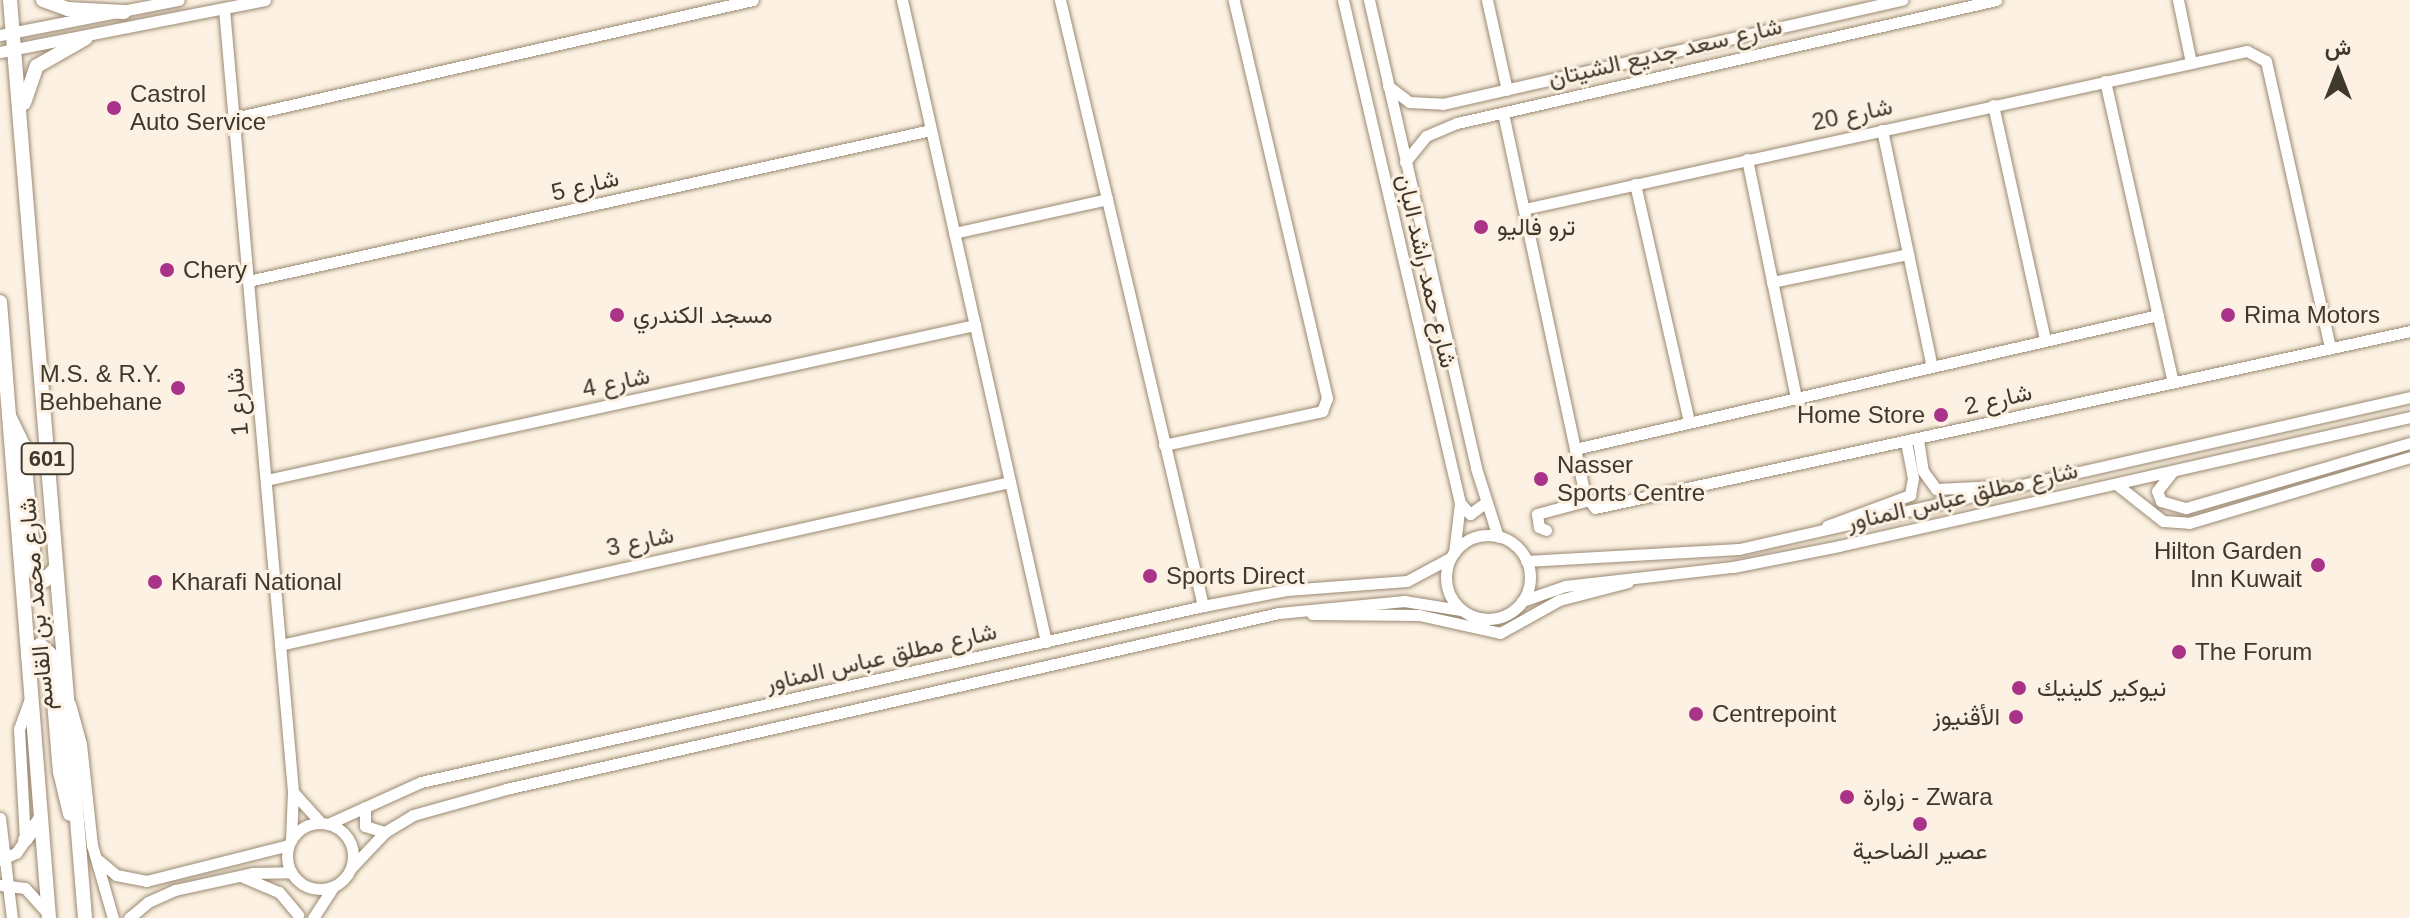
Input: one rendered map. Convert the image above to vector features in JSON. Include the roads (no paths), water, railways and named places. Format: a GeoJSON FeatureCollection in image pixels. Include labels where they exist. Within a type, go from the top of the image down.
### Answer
{"type":"FeatureCollection","features":[{"type":"Feature","properties":{"kind":"main road","name":"شارع محمد بن القاسم"},"geometry":{"type":"LineString","coordinates":[[10,0],[7,51],[21,131],[85,918]]}},
{"type":"Feature","properties":{"kind":"main road"},"geometry":{"type":"LineString","coordinates":[[43,0],[68,9],[124,12]]}},
{"type":"Feature","properties":{"kind":"main road"},"geometry":{"type":"LineString","coordinates":[[21,131],[29,81],[37,66],[86,38]]}},
{"type":"Feature","properties":{"kind":"main road","name":"شارع محمد بن القاسم"},"geometry":{"type":"LineString","coordinates":[[0,302],[49,917]]}},
{"type":"Feature","properties":{"kind":"main road"},"geometry":{"type":"LineString","coordinates":[[9,416],[23,445],[35,572],[45,580],[55,569]]}},
{"type":"Feature","properties":{"kind":"main road"},"geometry":{"type":"LineString","coordinates":[[28,656],[40,645],[50,654],[60,772],[77,833]]}},
{"type":"Feature","properties":{"kind":"main road"},"geometry":{"type":"LineString","coordinates":[[25,840],[41,817]]}},
{"type":"Feature","properties":{"kind":"street"},"geometry":{"type":"LineString","coordinates":[[7,34],[179,0]]}},
{"type":"Feature","properties":{"kind":"street"},"geometry":{"type":"LineString","coordinates":[[7,51],[86,38],[265,0]]}},
{"type":"Feature","properties":{"kind":"street"},"geometry":{"type":"LineString","coordinates":[[234,118],[753,0]]}},
{"type":"Feature","properties":{"kind":"street"},"geometry":{"type":"LineString","coordinates":[[902,0],[1046,642]]}},
{"type":"Feature","properties":{"kind":"street"},"geometry":{"type":"LineString","coordinates":[[1060,0],[1203,606]]}},
{"type":"Feature","properties":{"kind":"street"},"geometry":{"type":"LineString","coordinates":[[1164,445],[1322,411],[1327,398],[1234,0]]}},
{"type":"Feature","properties":{"kind":"street","name":"شارع حمد راشد البان"},"geometry":{"type":"LineString","coordinates":[[1343,0],[1460,503],[1452,555]]}},
{"type":"Feature","properties":{"kind":"street","name":"شارع حمد راشد البان"},"geometry":{"type":"LineString","coordinates":[[1369,0],[1484,504],[1498,537]]}},
{"type":"Feature","properties":{"kind":"street"},"geometry":{"type":"LineString","coordinates":[[1487,0],[1507,90]]}},
{"type":"Feature","properties":{"kind":"street","name":"شارع سعد جديع الشيتان"},"geometry":{"type":"LineString","coordinates":[[1388,86],[1409,102],[1452,102],[1902,0]]}},
{"type":"Feature","properties":{"kind":"street","name":"شارع سعد جديع الشيتان"},"geometry":{"type":"LineString","coordinates":[[1405,162],[1426,136],[1457,123],[1779,47],[1996,0]]}},
{"type":"Feature","properties":{"kind":"street"},"geometry":{"type":"LineString","coordinates":[[2178,0],[2191,63]]}},
{"type":"Feature","properties":{"kind":"street","name":"شارع 1"},"geometry":{"type":"LineString","coordinates":[[224,9],[293,791],[290,843]]}},
{"type":"Feature","properties":{"kind":"street"},"geometry":{"type":"LineString","coordinates":[[1810,20],[1803,30],[1814,40]]}},
{"type":"Feature","properties":{"kind":"street"},"geometry":{"type":"LineString","coordinates":[[1774,27],[1783,35],[1779,47]]}},
{"type":"Feature","properties":{"kind":"street","name":"شارع 20"},"geometry":{"type":"LineString","coordinates":[[1524,209],[2247,51],[2266,61],[2330,348]]}},
{"type":"Feature","properties":{"kind":"street"},"geometry":{"type":"LineString","coordinates":[[2105,81],[2173,382]]}},
{"type":"Feature","properties":{"kind":"street"},"geometry":{"type":"LineString","coordinates":[[1452,102],[1449,115],[1457,123]]}},
{"type":"Feature","properties":{"kind":"street"},"geometry":{"type":"LineString","coordinates":[[1993,105],[2045,340]]}},
{"type":"Feature","properties":{"kind":"street"},"geometry":{"type":"LineString","coordinates":[[1503,113],[1575,449],[1592,504]]}},
{"type":"Feature","properties":{"kind":"street","name":"شارع 5"},"geometry":{"type":"LineString","coordinates":[[248,281],[931,130]]}},
{"type":"Feature","properties":{"kind":"street"},"geometry":{"type":"LineString","coordinates":[[1882,130],[1932,367]]}},
{"type":"Feature","properties":{"kind":"street"},"geometry":{"type":"LineString","coordinates":[[1747,159],[1796,398]]}},
{"type":"Feature","properties":{"kind":"street"},"geometry":{"type":"LineString","coordinates":[[1635,184],[1689,422]]}},
{"type":"Feature","properties":{"kind":"street"},"geometry":{"type":"LineString","coordinates":[[954,233],[1107,199]]}},
{"type":"Feature","properties":{"kind":"street"},"geometry":{"type":"LineString","coordinates":[[1772,282],[1908,254]]}},
{"type":"Feature","properties":{"kind":"street"},"geometry":{"type":"LineString","coordinates":[[1575,449],[2158,315]]}},
{"type":"Feature","properties":{"kind":"street","name":"شارع 4"},"geometry":{"type":"LineString","coordinates":[[266,480],[975,325]]}},
{"type":"Feature","properties":{"kind":"street","name":"شارع 2"},"geometry":{"type":"LineString","coordinates":[[1546,530],[1539,527],[1537,514],[1912,441],[2410,331]]}},
{"type":"Feature","properties":{"kind":"street"},"geometry":{"type":"LineString","coordinates":[[1425,359],[1430,346],[1447,347]]}},
{"type":"Feature","properties":{"kind":"street","name":"شارع مطلق عباس المناور"},"geometry":{"type":"LineString","coordinates":[[1526,561],[1678,557],[1814,533],[2410,397]]}},
{"type":"Feature","properties":{"kind":"street","name":"شارع مطلق عباس المناور"},"geometry":{"type":"LineString","coordinates":[[1522,601],[1565,586],[1733,567],[2410,417]]}},
{"type":"Feature","properties":{"kind":"street"},"geometry":{"type":"LineString","coordinates":[[1912,441],[1923,471],[1936,489],[2015,488]]}},
{"type":"Feature","properties":{"kind":"street"},"geometry":{"type":"LineString","coordinates":[[1814,533],[1910,495],[1912,441]]}},
{"type":"Feature","properties":{"kind":"street"},"geometry":{"type":"LineString","coordinates":[[2116,484],[2163,521],[2189,523],[2230,514],[2408,458],[2406,444],[2186,508],[2161,501],[2161,481],[2177,468]]}},
{"type":"Feature","properties":{"kind":"street"},"geometry":{"type":"LineString","coordinates":[[0,476],[14,483]]}},
{"type":"Feature","properties":{"kind":"street","name":"شارع 3"},"geometry":{"type":"LineString","coordinates":[[280,645],[1010,482]]}},
{"type":"Feature","properties":{"kind":"street"},"geometry":{"type":"LineString","coordinates":[[2225,499],[2230,514]]}},
{"type":"Feature","properties":{"kind":"street"},"geometry":{"type":"LineString","coordinates":[[1460,503],[1470,514],[1484,504]]}},
{"type":"Feature","properties":{"kind":"street"},"geometry":{"type":"LineString","coordinates":[[1498,537],[1519,549],[1526,561],[1528,588],[1522,601],[1501,617],[1487,619],[1461,610],[1446,586],[1452,555],[1469,540],[1498,537]]}},
{"type":"Feature","properties":{"kind":"street","name":"شارع مطلق عباس المناور"},"geometry":{"type":"LineString","coordinates":[[324,824],[421,782],[1203,606],[1287,590],[1407,581],[1452,555]]}},
{"type":"Feature","properties":{"kind":"street"},"geometry":{"type":"LineString","coordinates":[[1279,613],[1419,615],[1500,633],[1559,600],[1638,577]]}},
{"type":"Feature","properties":{"kind":"street","name":"شارع مطلق عباس المناور"},"geometry":{"type":"LineString","coordinates":[[351,868],[385,832],[432,808],[474,796],[1279,613],[1404,601],[1461,610]]}},
{"type":"Feature","properties":{"kind":"street"},"geometry":{"type":"LineString","coordinates":[[66,696],[79,726],[94,856],[113,918]]}},
{"type":"Feature","properties":{"kind":"street"},"geometry":{"type":"LineString","coordinates":[[2,860],[25,840],[19,729],[30,699]]}},
{"type":"Feature","properties":{"kind":"street"},"geometry":{"type":"LineString","coordinates":[[293,791],[324,824],[349,841],[351,868],[334,886],[313,918]]}},
{"type":"Feature","properties":{"kind":"street"},"geometry":{"type":"LineString","coordinates":[[365,807],[365,826],[385,832]]}},
{"type":"Feature","properties":{"kind":"street"},"geometry":{"type":"LineString","coordinates":[[0,818],[6,918]]}},
{"type":"Feature","properties":{"kind":"street"},"geometry":{"type":"LineString","coordinates":[[94,856],[116,875],[146,881],[290,843],[303,828],[324,824]]}},
{"type":"Feature","properties":{"kind":"street"},"geometry":{"type":"LineString","coordinates":[[290,843],[298,916]]}},
{"type":"Feature","properties":{"kind":"street"},"geometry":{"type":"LineString","coordinates":[[129,918],[160,895],[238,876],[293,875],[317,889],[334,886]]}},
{"type":"Feature","properties":{"kind":"street"},"geometry":{"type":"LineString","coordinates":[[238,876],[279,892],[298,916]]}},
{"type":"Feature","properties":{"kind":"street"},"geometry":{"type":"LineString","coordinates":[[4,888],[30,891],[49,917]]}},
{"type":"Feature","properties":{"kind":"street"},"geometry":{"type":"LineString","coordinates":[[4,888],[12,918]]}},
{"type":"Feature","properties":{"kind":"place","name":"Castrol Auto Service"},"geometry":{"type":"Point","coordinates":[114,108]}},
{"type":"Feature","properties":{"kind":"place","name":"ترو فاليو"},"geometry":{"type":"Point","coordinates":[1481,227]}},
{"type":"Feature","properties":{"kind":"place","name":"Chery"},"geometry":{"type":"Point","coordinates":[167,270]}},
{"type":"Feature","properties":{"kind":"place","name":"مسجد الكندري"},"geometry":{"type":"Point","coordinates":[617,315]}},
{"type":"Feature","properties":{"kind":"place","name":"Rima Motors"},"geometry":{"type":"Point","coordinates":[2228,315]}},
{"type":"Feature","properties":{"kind":"place","name":"M.S. & R.Y. Behbehane"},"geometry":{"type":"Point","coordinates":[178,388]}},
{"type":"Feature","properties":{"kind":"place","name":"Home Store"},"geometry":{"type":"Point","coordinates":[1941,415]}},
{"type":"Feature","properties":{"kind":"place","name":"Nasser Sports Centre"},"geometry":{"type":"Point","coordinates":[1541,479]}},
{"type":"Feature","properties":{"kind":"place","name":"Hilton Garden Inn Kuwait"},"geometry":{"type":"Point","coordinates":[2318,565]}},
{"type":"Feature","properties":{"kind":"place","name":"Sports Direct"},"geometry":{"type":"Point","coordinates":[1150,576]}},
{"type":"Feature","properties":{"kind":"place","name":"Kharafi National"},"geometry":{"type":"Point","coordinates":[155,582]}},
{"type":"Feature","properties":{"kind":"place","name":"The Forum"},"geometry":{"type":"Point","coordinates":[2179,652]}},
{"type":"Feature","properties":{"kind":"place","name":"نيوكير كلينيك"},"geometry":{"type":"Point","coordinates":[2019,688]}},
{"type":"Feature","properties":{"kind":"place","name":"Centrepoint"},"geometry":{"type":"Point","coordinates":[1696,714]}},
{"type":"Feature","properties":{"kind":"place","name":"الأڤنيوز"},"geometry":{"type":"Point","coordinates":[2016,717]}},
{"type":"Feature","properties":{"kind":"place","name":"زوارة - Zwara"},"geometry":{"type":"Point","coordinates":[1847,797]}},
{"type":"Feature","properties":{"kind":"place","name":"عصير الضاحية"},"geometry":{"type":"Point","coordinates":[1920,824]}}]}
